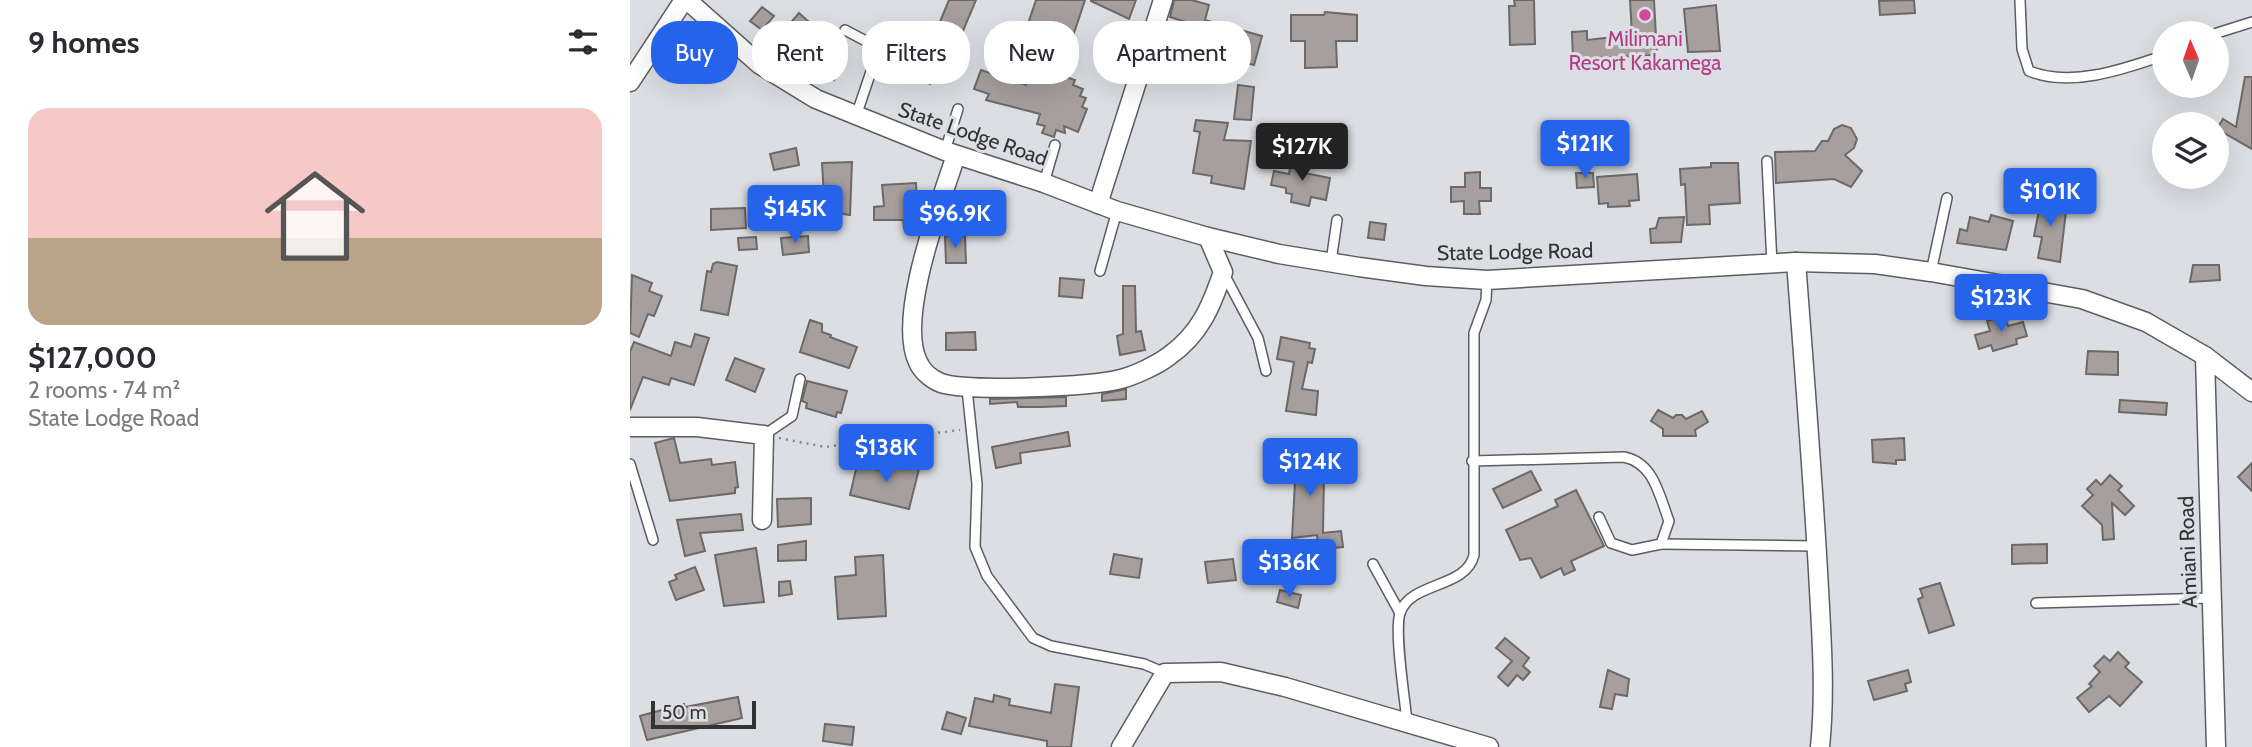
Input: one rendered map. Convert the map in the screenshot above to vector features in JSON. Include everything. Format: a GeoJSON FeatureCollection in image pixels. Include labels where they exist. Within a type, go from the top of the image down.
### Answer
{"type":"FeatureCollection","features":[{"type":"Feature","properties":{"kind":"street"},"geometry":{"type":"LineString","coordinates":[[630,82],[685,0]]}},
{"type":"Feature","properties":{"kind":"street","name":"State Lodge Road"},"geometry":{"type":"LineString","coordinates":[[685,0],[759,64],[817,99],[950,153],[1044,183],[1117,211],[1208,237],[1331,262],[1426,276],[1487,280],[1796,262],[1875,264],[1931,272],[2082,299],[2146,322],[2205,356],[2252,392]]}},
{"type":"Feature","properties":{"kind":"street"},"geometry":{"type":"LineString","coordinates":[[1098,204],[1163,0]]}},
{"type":"Feature","properties":{"kind":"street"},"geometry":{"type":"LineString","coordinates":[[950,153],[915,296],[913,345],[924,372],[939,382],[967,389],[1121,379],[1167,358],[1193,337],[1208,313],[1223,272],[1208,237]]}},
{"type":"Feature","properties":{"kind":"street"},"geometry":{"type":"LineString","coordinates":[[1796,262],[1816,546],[1824,711],[1819,747]]}},
{"type":"Feature","properties":{"kind":"street","name":"Amiani Road"},"geometry":{"type":"LineString","coordinates":[[2205,356],[2216,747]]}},
{"type":"Feature","properties":{"kind":"street"},"geometry":{"type":"LineString","coordinates":[[630,427],[697,427],[764,435],[762,520]]}},
{"type":"Feature","properties":{"kind":"street"},"geometry":{"type":"LineString","coordinates":[[1121,747],[1165,673],[1221,672],[1285,687],[1489,747]]}},
{"type":"Feature","properties":{"kind":"lane"},"geometry":{"type":"LineString","coordinates":[[2020,0],[2022,49],[2029,71],[2043,77],[2120,70],[2152,59]]}},
{"type":"Feature","properties":{"kind":"lane"},"geometry":{"type":"LineString","coordinates":[[2230,29],[2252,22]]}},
{"type":"Feature","properties":{"kind":"lane"},"geometry":{"type":"LineString","coordinates":[[848,32],[878,48],[856,116]]}},
{"type":"Feature","properties":{"kind":"lane"},"geometry":{"type":"LineString","coordinates":[[950,153],[958,109]]}},
{"type":"Feature","properties":{"kind":"lane"},"geometry":{"type":"LineString","coordinates":[[1044,183],[1055,145]]}},
{"type":"Feature","properties":{"kind":"lane"},"geometry":{"type":"LineString","coordinates":[[1767,161],[1772,264]]}},
{"type":"Feature","properties":{"kind":"lane"},"geometry":{"type":"LineString","coordinates":[[1931,272],[1947,198]]}},
{"type":"Feature","properties":{"kind":"lane"},"geometry":{"type":"LineString","coordinates":[[1100,271],[1117,211]]}},
{"type":"Feature","properties":{"kind":"lane"},"geometry":{"type":"LineString","coordinates":[[1331,262],[1337,220]]}},
{"type":"Feature","properties":{"kind":"lane"},"geometry":{"type":"LineString","coordinates":[[1223,272],[1258,338],[1266,371]]}},
{"type":"Feature","properties":{"kind":"lane"},"geometry":{"type":"LineString","coordinates":[[1400,614],[1413,597],[1458,575],[1472,564],[1474,333],[1486,300],[1487,280]]}},
{"type":"Feature","properties":{"kind":"lane"},"geometry":{"type":"LineString","coordinates":[[764,435],[792,416],[800,379]]}},
{"type":"Feature","properties":{"kind":"lane"},"geometry":{"type":"LineString","coordinates":[[967,389],[978,502],[975,547],[987,576],[1033,638],[1051,646],[1144,664],[1165,673]]}},
{"type":"Feature","properties":{"kind":"lane"},"geometry":{"type":"LineString","coordinates":[[1472,461],[1624,457],[1636,459],[1646,466],[1651,475],[1669,520],[1661,544]]}},
{"type":"Feature","properties":{"kind":"lane"},"geometry":{"type":"LineString","coordinates":[[630,464],[653,540]]}},
{"type":"Feature","properties":{"kind":"lane"},"geometry":{"type":"LineString","coordinates":[[1599,517],[1611,543],[1632,550],[1661,544],[1816,546]]}},
{"type":"Feature","properties":{"kind":"lane"},"geometry":{"type":"LineString","coordinates":[[1373,564],[1400,614],[1407,724]]}},
{"type":"Feature","properties":{"kind":"lane"},"geometry":{"type":"LineString","coordinates":[[2036,603],[2212,598]]}},
{"type":"Feature","properties":{"kind":"path"},"geometry":{"type":"LineString","coordinates":[[764,435],[825,447],[970,429]]}},
{"type":"Feature","properties":{"kind":"building"},"geometry":{"type":"Polygon","coordinates":[[[949,0],[976,0],[967,21],[940,21],[949,0]]]}},
{"type":"Feature","properties":{"kind":"building"},"geometry":{"type":"Polygon","coordinates":[[[1036,0],[1085,0],[1078,21],[1029,21],[1036,0]]]}},
{"type":"Feature","properties":{"kind":"building"},"geometry":{"type":"Polygon","coordinates":[[[1091,0],[1136,0],[1129,19],[1091,1],[1091,0]]]}},
{"type":"Feature","properties":{"kind":"building"},"geometry":{"type":"Polygon","coordinates":[[[1174,0],[1192,0],[1209,5],[1205,20],[1209,21],[1183,21],[1170,17],[1174,0]]]}},
{"type":"Feature","properties":{"kind":"building"},"geometry":{"type":"Polygon","coordinates":[[[1514,0],[1534,0],[1535,44],[1510,45],[1509,6],[1515,6],[1514,0]]]}},
{"type":"Feature","properties":{"kind":"building"},"geometry":{"type":"Polygon","coordinates":[[[1630,0],[1654,0],[1657,55],[1573,59],[1572,32],[1587,31],[1587,40],[1632,35],[1630,0]]]}},
{"type":"Feature","properties":{"kind":"building"},"geometry":{"type":"Polygon","coordinates":[[[1914,0],[1915,13],[1880,15],[1879,1],[1914,0]]]}},
{"type":"Feature","properties":{"kind":"building"},"geometry":{"type":"Polygon","coordinates":[[[1716,5],[1720,51],[1688,52],[1684,9],[1716,5]]]}},
{"type":"Feature","properties":{"kind":"building"},"geometry":{"type":"Polygon","coordinates":[[[762,7],[774,16],[770,21],[750,21],[762,7]]]}},
{"type":"Feature","properties":{"kind":"building"},"geometry":{"type":"Polygon","coordinates":[[[1325,12],[1357,15],[1357,41],[1336,41],[1337,67],[1305,68],[1305,41],[1291,41],[1291,15],[1324,15],[1325,12]]]}},
{"type":"Feature","properties":{"kind":"building"},"geometry":{"type":"Polygon","coordinates":[[[799,13],[808,21],[792,21],[799,13]]]}},
{"type":"Feature","properties":{"kind":"building"},"geometry":{"type":"Polygon","coordinates":[[[1251,33],[1262,36],[1254,65],[1251,64],[1251,33]]]}},
{"type":"Feature","properties":{"kind":"building"},"geometry":{"type":"Polygon","coordinates":[[[981,70],[984,71],[984,84],[1073,84],[1083,89],[1080,96],[1086,98],[1082,107],[1087,109],[1078,132],[1064,126],[1065,133],[1056,130],[1054,137],[1042,133],[1045,126],[1037,124],[1040,114],[986,100],[989,94],[974,89],[981,70]]]}},
{"type":"Feature","properties":{"kind":"building"},"geometry":{"type":"Polygon","coordinates":[[[2245,77],[2252,77],[2252,149],[2229,136],[2229,123],[2236,127],[2245,77]]]}},
{"type":"Feature","properties":{"kind":"building"},"geometry":{"type":"Polygon","coordinates":[[[1238,85],[1254,87],[1251,120],[1234,119],[1238,85]]]}},
{"type":"Feature","properties":{"kind":"building"},"geometry":{"type":"Polygon","coordinates":[[[1196,120],[1228,123],[1224,140],[1251,141],[1244,189],[1211,183],[1212,176],[1193,173],[1200,132],[1194,131],[1196,120]]]}},
{"type":"Feature","properties":{"kind":"building"},"geometry":{"type":"Polygon","coordinates":[[[1842,125],[1851,128],[1857,139],[1854,148],[1845,155],[1862,171],[1851,187],[1834,179],[1776,183],[1775,152],[1815,151],[1822,141],[1828,141],[1834,129],[1842,125]]]}},
{"type":"Feature","properties":{"kind":"building"},"geometry":{"type":"Polygon","coordinates":[[[796,148],[799,165],[774,170],[770,154],[796,148]]]}},
{"type":"Feature","properties":{"kind":"building"},"geometry":{"type":"Polygon","coordinates":[[[1292,156],[1308,159],[1305,173],[1330,178],[1326,200],[1311,197],[1309,206],[1291,202],[1292,194],[1286,193],[1286,188],[1271,185],[1274,171],[1289,174],[1292,156]]]}},
{"type":"Feature","properties":{"kind":"building"},"geometry":{"type":"Polygon","coordinates":[[[852,162],[850,215],[817,210],[819,196],[824,197],[822,163],[852,162]]]}},
{"type":"Feature","properties":{"kind":"building"},"geometry":{"type":"Polygon","coordinates":[[[1711,163],[1738,163],[1740,203],[1709,205],[1710,224],[1687,225],[1685,184],[1681,185],[1680,169],[1711,167],[1711,163]]]}},
{"type":"Feature","properties":{"kind":"building"},"geometry":{"type":"Polygon","coordinates":[[[1480,172],[1480,188],[1491,188],[1491,201],[1479,201],[1480,214],[1464,214],[1464,201],[1451,202],[1451,187],[1465,187],[1465,173],[1480,172]]]}},
{"type":"Feature","properties":{"kind":"building"},"geometry":{"type":"Polygon","coordinates":[[[1576,173],[1593,173],[1594,187],[1577,188],[1576,173]]]}},
{"type":"Feature","properties":{"kind":"building"},"geometry":{"type":"Polygon","coordinates":[[[1637,174],[1639,200],[1629,201],[1630,206],[1608,207],[1608,203],[1599,204],[1597,177],[1637,174]]]}},
{"type":"Feature","properties":{"kind":"building"},"geometry":{"type":"Polygon","coordinates":[[[916,183],[917,203],[912,203],[916,227],[904,228],[903,220],[874,220],[874,207],[884,206],[882,185],[916,183]]]}},
{"type":"Feature","properties":{"kind":"building"},"geometry":{"type":"Polygon","coordinates":[[[2043,190],[2056,193],[2053,209],[2066,211],[2060,262],[2038,258],[2042,237],[2034,236],[2043,190]]]}},
{"type":"Feature","properties":{"kind":"building"},"geometry":{"type":"Polygon","coordinates":[[[745,208],[746,228],[711,230],[711,209],[745,208]]]}},
{"type":"Feature","properties":{"kind":"building"},"geometry":{"type":"Polygon","coordinates":[[[1991,215],[2013,221],[2006,250],[1957,243],[1960,229],[1967,231],[1970,217],[1989,222],[1991,215]]]}},
{"type":"Feature","properties":{"kind":"building"},"geometry":{"type":"Polygon","coordinates":[[[1684,217],[1681,242],[1651,243],[1650,229],[1656,228],[1659,218],[1684,217]]]}},
{"type":"Feature","properties":{"kind":"building"},"geometry":{"type":"Polygon","coordinates":[[[1370,222],[1386,224],[1384,240],[1368,238],[1370,222]]]}},
{"type":"Feature","properties":{"kind":"building"},"geometry":{"type":"Polygon","coordinates":[[[808,236],[809,252],[783,255],[781,238],[808,236]]]}},
{"type":"Feature","properties":{"kind":"building"},"geometry":{"type":"Polygon","coordinates":[[[945,236],[965,236],[966,263],[946,263],[945,236]]]}},
{"type":"Feature","properties":{"kind":"building"},"geometry":{"type":"Polygon","coordinates":[[[756,237],[757,249],[739,250],[738,238],[756,237]]]}},
{"type":"Feature","properties":{"kind":"building"},"geometry":{"type":"Polygon","coordinates":[[[717,262],[737,266],[728,315],[701,310],[707,271],[711,272],[713,264],[717,262]]]}},
{"type":"Feature","properties":{"kind":"building"},"geometry":{"type":"Polygon","coordinates":[[[2193,265],[2219,265],[2220,280],[2190,282],[2193,265]]]}},
{"type":"Feature","properties":{"kind":"building"},"geometry":{"type":"Polygon","coordinates":[[[632,275],[652,283],[649,291],[662,296],[654,316],[648,314],[639,337],[630,333],[632,275]]]}},
{"type":"Feature","properties":{"kind":"building"},"geometry":{"type":"Polygon","coordinates":[[[1060,278],[1084,280],[1082,298],[1059,296],[1060,278]]]}},
{"type":"Feature","properties":{"kind":"building"},"geometry":{"type":"Polygon","coordinates":[[[1123,286],[1135,286],[1136,332],[1141,331],[1145,350],[1120,355],[1117,336],[1123,334],[1123,286]]]}},
{"type":"Feature","properties":{"kind":"building"},"geometry":{"type":"Polygon","coordinates":[[[2005,316],[2008,326],[2023,322],[2027,336],[2016,339],[2017,344],[1993,351],[1991,345],[1979,349],[1975,335],[1990,331],[1987,321],[2005,316]]]}},
{"type":"Feature","properties":{"kind":"building"},"geometry":{"type":"Polygon","coordinates":[[[810,320],[822,324],[822,332],[831,335],[830,337],[857,347],[849,368],[800,352],[810,320]]]}},
{"type":"Feature","properties":{"kind":"building"},"geometry":{"type":"Polygon","coordinates":[[[975,332],[976,350],[946,350],[946,333],[975,332]]]}},
{"type":"Feature","properties":{"kind":"building"},"geometry":{"type":"Polygon","coordinates":[[[695,334],[709,338],[694,385],[671,378],[669,385],[643,377],[630,410],[630,352],[634,342],[671,356],[675,342],[691,347],[695,334]]]}},
{"type":"Feature","properties":{"kind":"building"},"geometry":{"type":"Polygon","coordinates":[[[1281,337],[1310,343],[1309,348],[1315,349],[1312,363],[1308,362],[1302,389],[1318,391],[1316,415],[1286,411],[1294,362],[1277,359],[1281,337]]]}},
{"type":"Feature","properties":{"kind":"building"},"geometry":{"type":"Polygon","coordinates":[[[2088,351],[2118,352],[2118,375],[2086,374],[2088,351]]]}},
{"type":"Feature","properties":{"kind":"building"},"geometry":{"type":"Polygon","coordinates":[[[735,358],[764,369],[755,392],[726,380],[735,358]]]}},
{"type":"Feature","properties":{"kind":"building"},"geometry":{"type":"Polygon","coordinates":[[[807,381],[847,391],[841,413],[837,412],[836,417],[806,408],[807,403],[802,401],[807,381]]]}},
{"type":"Feature","properties":{"kind":"building"},"geometry":{"type":"Polygon","coordinates":[[[1126,389],[1126,399],[1102,401],[1102,394],[1126,389]]]}},
{"type":"Feature","properties":{"kind":"building"},"geometry":{"type":"Polygon","coordinates":[[[1066,397],[1066,406],[1018,407],[1017,402],[990,404],[990,399],[1066,397]]]}},
{"type":"Feature","properties":{"kind":"building"},"geometry":{"type":"Polygon","coordinates":[[[2120,400],[2167,403],[2166,415],[2119,412],[2120,400]]]}},
{"type":"Feature","properties":{"kind":"building"},"geometry":{"type":"Polygon","coordinates":[[[1658,410],[1673,418],[1682,415],[1686,419],[1702,411],[1708,422],[1695,430],[1696,436],[1663,436],[1663,429],[1651,421],[1658,410]]]}},
{"type":"Feature","properties":{"kind":"building"},"geometry":{"type":"Polygon","coordinates":[[[1068,432],[1070,446],[1020,453],[1021,463],[996,468],[992,447],[1068,432]]]}},
{"type":"Feature","properties":{"kind":"building"},"geometry":{"type":"Polygon","coordinates":[[[674,438],[680,463],[711,459],[712,465],[735,462],[738,487],[735,488],[735,493],[670,501],[655,443],[674,438]]]}},
{"type":"Feature","properties":{"kind":"building"},"geometry":{"type":"Polygon","coordinates":[[[1904,438],[1905,460],[1896,460],[1896,464],[1873,462],[1872,440],[1904,438]]]}},
{"type":"Feature","properties":{"kind":"building"},"geometry":{"type":"Polygon","coordinates":[[[1288,444],[1319,445],[1318,475],[1324,476],[1323,533],[1341,531],[1343,547],[1332,548],[1332,553],[1319,554],[1317,535],[1292,538],[1296,463],[1287,463],[1288,444]]]}},
{"type":"Feature","properties":{"kind":"building"},"geometry":{"type":"Polygon","coordinates":[[[889,461],[919,469],[909,509],[850,495],[857,465],[886,472],[889,461]]]}},
{"type":"Feature","properties":{"kind":"building"},"geometry":{"type":"Polygon","coordinates":[[[2252,463],[2252,491],[2238,477],[2252,463]]]}},
{"type":"Feature","properties":{"kind":"building"},"geometry":{"type":"Polygon","coordinates":[[[1531,471],[1541,490],[1503,508],[1493,489],[1531,471]]]}},
{"type":"Feature","properties":{"kind":"building"},"geometry":{"type":"Polygon","coordinates":[[[2110,475],[2122,486],[2118,490],[2134,506],[2125,515],[2112,503],[2114,539],[2103,540],[2102,525],[2082,506],[2093,495],[2087,489],[2096,480],[2101,485],[2110,475]]]}},
{"type":"Feature","properties":{"kind":"building"},"geometry":{"type":"Polygon","coordinates":[[[1576,490],[1604,546],[1571,561],[1575,570],[1564,575],[1561,568],[1541,578],[1531,558],[1520,560],[1506,530],[1558,506],[1555,500],[1576,490]]]}},
{"type":"Feature","properties":{"kind":"building"},"geometry":{"type":"Polygon","coordinates":[[[811,498],[811,524],[778,527],[777,499],[811,498]]]}},
{"type":"Feature","properties":{"kind":"building"},"geometry":{"type":"Polygon","coordinates":[[[741,514],[743,530],[700,533],[705,551],[685,556],[677,520],[741,514]]]}},
{"type":"Feature","properties":{"kind":"building"},"geometry":{"type":"Polygon","coordinates":[[[806,541],[806,560],[778,561],[778,545],[806,541]]]}},
{"type":"Feature","properties":{"kind":"building"},"geometry":{"type":"Polygon","coordinates":[[[2047,544],[2047,563],[2012,564],[2012,545],[2047,544]]]}},
{"type":"Feature","properties":{"kind":"building"},"geometry":{"type":"Polygon","coordinates":[[[756,548],[764,602],[724,606],[715,555],[756,548]]]}},
{"type":"Feature","properties":{"kind":"building"},"geometry":{"type":"Polygon","coordinates":[[[1114,554],[1142,559],[1139,578],[1110,574],[1114,554]]]}},
{"type":"Feature","properties":{"kind":"building"},"geometry":{"type":"Polygon","coordinates":[[[883,555],[886,616],[838,619],[835,577],[856,575],[855,557],[883,555]]]}},
{"type":"Feature","properties":{"kind":"building"},"geometry":{"type":"Polygon","coordinates":[[[1233,559],[1236,580],[1208,583],[1205,562],[1233,559]]]}},
{"type":"Feature","properties":{"kind":"building"},"geometry":{"type":"Polygon","coordinates":[[[695,567],[704,590],[676,600],[669,582],[677,579],[675,575],[695,567]]]}},
{"type":"Feature","properties":{"kind":"building"},"geometry":{"type":"Polygon","coordinates":[[[790,581],[792,594],[779,596],[779,582],[790,581]]]}},
{"type":"Feature","properties":{"kind":"building"},"geometry":{"type":"Polygon","coordinates":[[[1940,583],[1954,625],[1929,633],[1918,599],[1923,597],[1920,589],[1940,583]]]}},
{"type":"Feature","properties":{"kind":"building"},"geometry":{"type":"Polygon","coordinates":[[[1280,590],[1301,595],[1298,608],[1277,602],[1280,590]]]}},
{"type":"Feature","properties":{"kind":"building"},"geometry":{"type":"Polygon","coordinates":[[[1505,638],[1529,658],[1523,666],[1530,672],[1523,680],[1517,675],[1508,686],[1498,677],[1512,661],[1496,648],[1505,638]]]}},
{"type":"Feature","properties":{"kind":"building"},"geometry":{"type":"Polygon","coordinates":[[[2118,652],[2129,663],[2125,667],[2142,682],[2120,706],[2109,696],[2089,712],[2077,698],[2092,686],[2089,684],[2100,672],[2094,666],[2104,656],[2110,661],[2118,652]]]}},
{"type":"Feature","properties":{"kind":"building"},"geometry":{"type":"Polygon","coordinates":[[[1608,670],[1629,679],[1627,696],[1615,694],[1612,709],[1600,707],[1608,670]]]}},
{"type":"Feature","properties":{"kind":"building"},"geometry":{"type":"Polygon","coordinates":[[[1908,670],[1911,682],[1905,684],[1907,691],[1874,700],[1868,681],[1908,670]]]}},
{"type":"Feature","properties":{"kind":"building"},"geometry":{"type":"Polygon","coordinates":[[[1055,684],[1079,687],[1071,747],[1047,747],[1047,741],[969,726],[975,698],[993,702],[994,695],[1010,699],[1009,705],[1051,713],[1055,684]]]}},
{"type":"Feature","properties":{"kind":"building"},"geometry":{"type":"Polygon","coordinates":[[[738,697],[742,718],[647,740],[640,716],[684,704],[685,707],[738,697]]]}},
{"type":"Feature","properties":{"kind":"building"},"geometry":{"type":"Polygon","coordinates":[[[947,712],[966,718],[961,734],[942,729],[947,712]]]}},
{"type":"Feature","properties":{"kind":"building"},"geometry":{"type":"Polygon","coordinates":[[[825,724],[854,727],[852,745],[823,741],[825,724]]]}},
{"type":"Feature","properties":{"kind":"place","name":"Milimani Resort Kakamega"},"geometry":{"type":"Point","coordinates":[1645,15]}}]}
